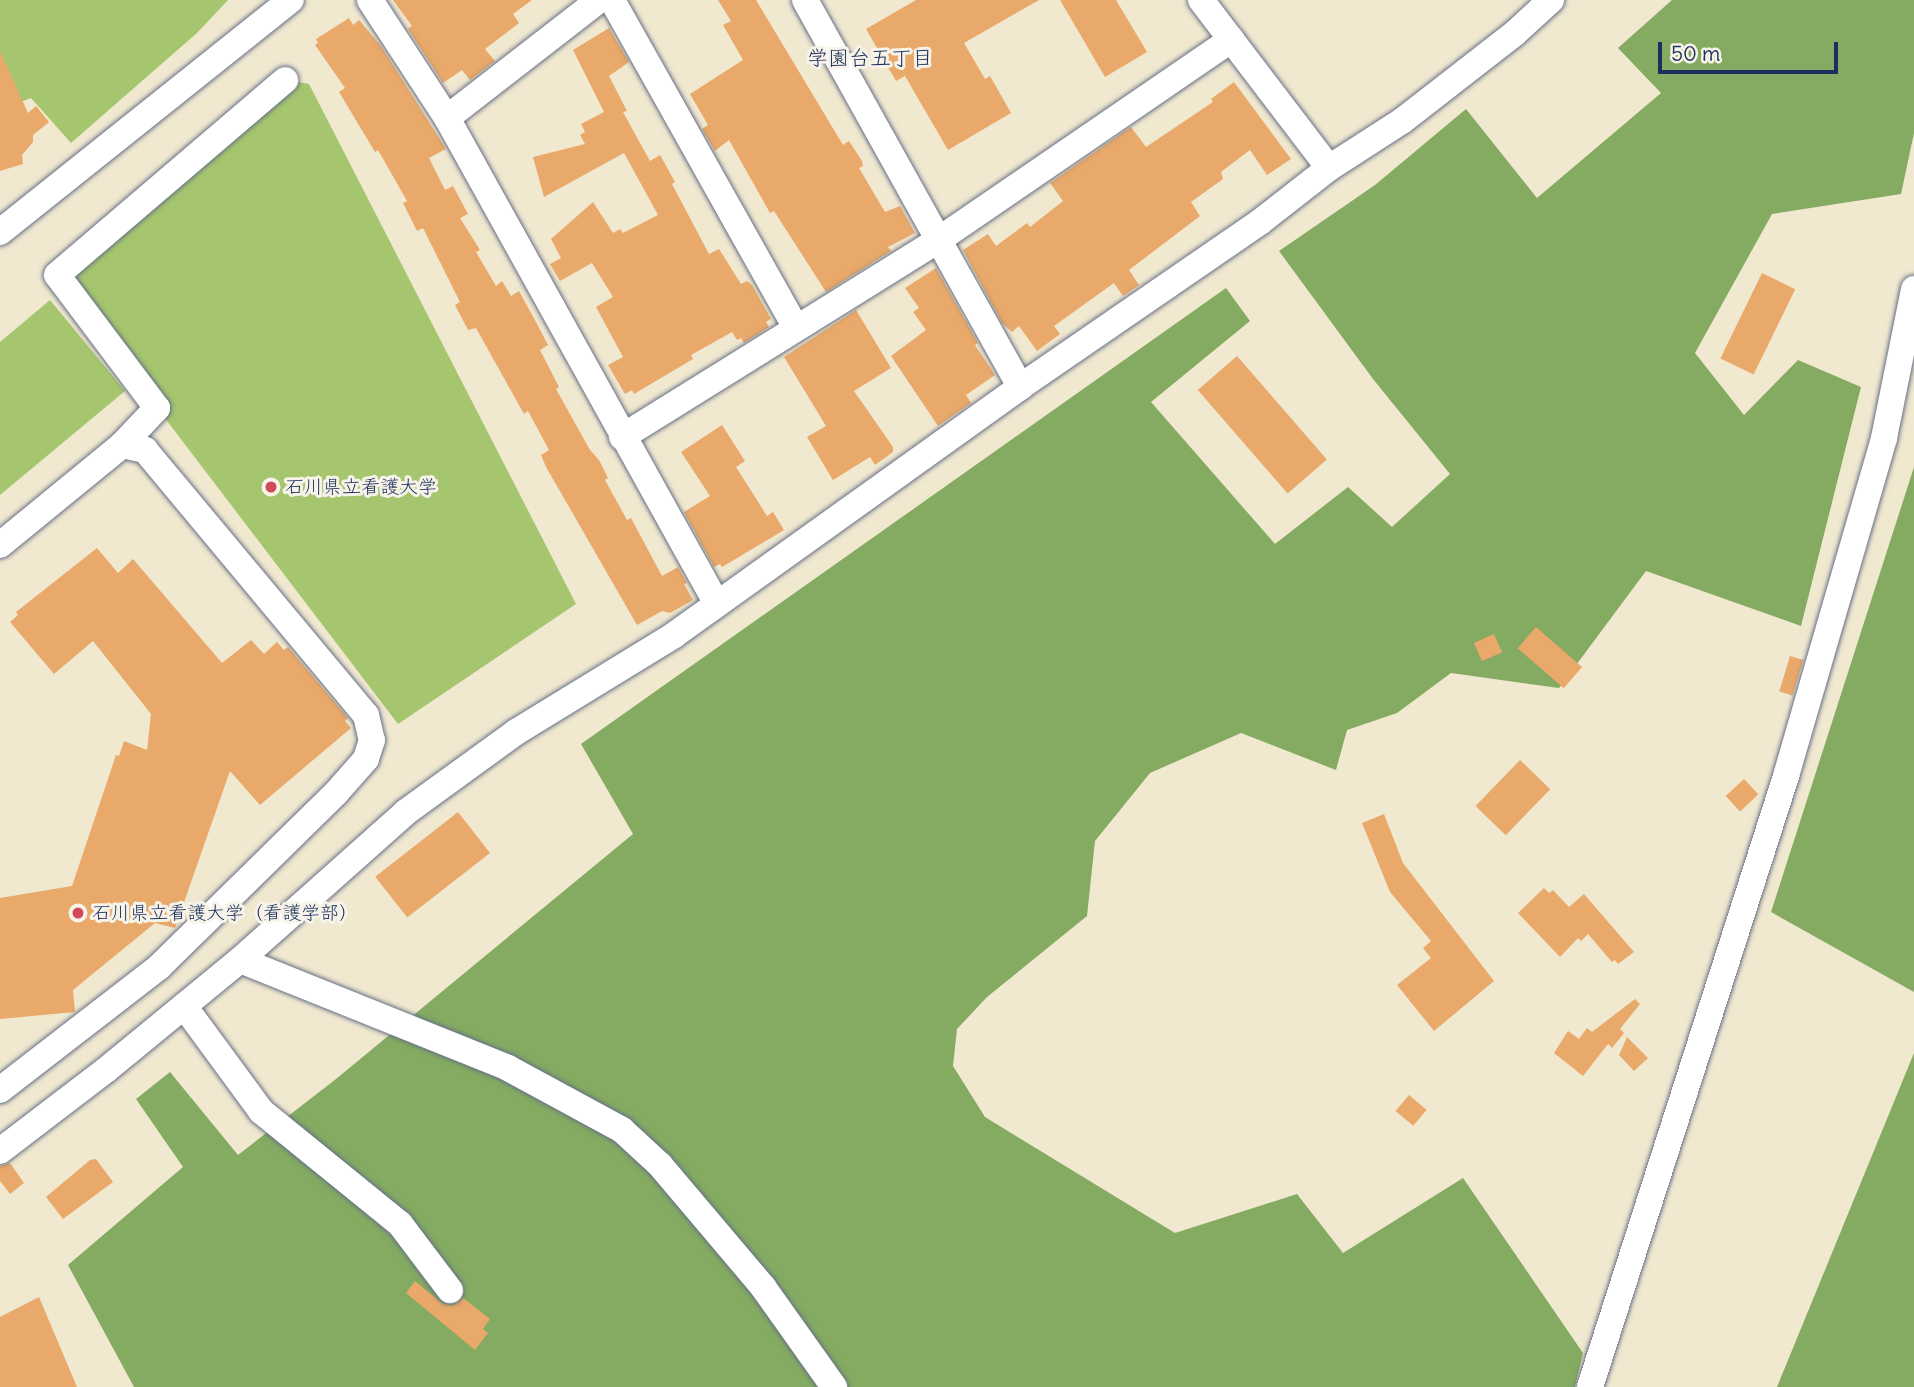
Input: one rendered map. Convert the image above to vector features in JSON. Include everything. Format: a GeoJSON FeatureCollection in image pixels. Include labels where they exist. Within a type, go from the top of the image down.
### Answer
{"type":"FeatureCollection","features":[{"type":"Feature","properties":{"kind":"street"},"geometry":{"type":"LineString","coordinates":[[0,232],[291,0]]}},
{"type":"Feature","properties":{"kind":"street"},"geometry":{"type":"LineString","coordinates":[[370,0],[447,118],[717,604]]}},
{"type":"Feature","properties":{"kind":"street"},"geometry":{"type":"LineString","coordinates":[[447,118],[599,0]]}},
{"type":"Feature","properties":{"kind":"street"},"geometry":{"type":"LineString","coordinates":[[612,0],[796,328]]}},
{"type":"Feature","properties":{"kind":"street"},"geometry":{"type":"LineString","coordinates":[[805,0],[1020,387]]}},
{"type":"Feature","properties":{"kind":"street"},"geometry":{"type":"LineString","coordinates":[[1201,0],[1329,168]]}},
{"type":"Feature","properties":{"kind":"street"},"geometry":{"type":"LineString","coordinates":[[0,1151],[240,960],[406,812],[516,732],[674,635],[1020,387],[1260,222],[1329,168],[1402,121],[1515,33],[1551,0]]}},
{"type":"Feature","properties":{"kind":"street"},"geometry":{"type":"LineString","coordinates":[[622,437],[940,239],[1231,40]]}},
{"type":"Feature","properties":{"kind":"street"},"geometry":{"type":"LineString","coordinates":[[0,545],[122,445],[157,408],[57,275],[285,80]]}},
{"type":"Feature","properties":{"kind":"street"},"geometry":{"type":"LineString","coordinates":[[1590,1387],[1786,776],[1884,438],[1914,289]]}},
{"type":"Feature","properties":{"kind":"street"},"geometry":{"type":"LineString","coordinates":[[0,1090],[159,967],[336,793],[366,759],[372,740],[366,715],[145,450],[122,445]]}},
{"type":"Feature","properties":{"kind":"street"},"geometry":{"type":"LineString","coordinates":[[240,960],[508,1068],[622,1130],[660,1165],[763,1287],[834,1387]]}},
{"type":"Feature","properties":{"kind":"street"},"geometry":{"type":"LineString","coordinates":[[184,1006],[261,1111],[400,1224],[450,1290]]}},
{"type":"Feature","properties":{"kind":"green space"},"geometry":{"type":"Polygon","coordinates":[[[0,0],[228,0],[197,33],[71,143],[31,98],[0,110],[0,0]]]}},
{"type":"Feature","properties":{"kind":"green space"},"geometry":{"type":"Polygon","coordinates":[[[1672,0],[1914,0],[1914,133],[1901,194],[1772,214],[1695,353],[1744,415],[1798,360],[1861,387],[1801,626],[1646,571],[1559,688],[1451,673],[1397,713],[1347,730],[1336,770],[1241,733],[1150,773],[1095,841],[1087,916],[987,997],[957,1029],[953,1066],[985,1117],[1175,1233],[1297,1194],[1343,1253],[1463,1178],[1583,1353],[1575,1387],[134,1387],[68,1265],[183,1167],[136,1099],[170,1072],[238,1155],[336,1079],[633,834],[581,744],[1226,288],[1250,321],[1151,402],[1275,544],[1348,487],[1392,527],[1450,474],[1373,379],[1279,251],[1375,185],[1466,109],[1537,198],[1661,93],[1618,48],[1672,0]]]}},
{"type":"Feature","properties":{"kind":"green space"},"geometry":{"type":"Polygon","coordinates":[[[298,82],[309,84],[576,604],[398,724],[65,287],[185,175],[298,82]]]}},
{"type":"Feature","properties":{"kind":"green space"},"geometry":{"type":"Polygon","coordinates":[[[50,300],[125,391],[0,495],[0,342],[50,300]]]}},
{"type":"Feature","properties":{"kind":"green space"},"geometry":{"type":"Polygon","coordinates":[[[1914,467],[1914,992],[1771,912],[1914,467]]]}},
{"type":"Feature","properties":{"kind":"green space"},"geometry":{"type":"Polygon","coordinates":[[[1914,1053],[1914,1387],[1777,1387],[1914,1053]]]}},
{"type":"Feature","properties":{"kind":"building"},"geometry":{"type":"Polygon","coordinates":[[[393,0],[532,0],[513,14],[519,23],[485,49],[495,61],[470,80],[462,70],[443,83],[408,29],[412,26],[393,0]]]}},
{"type":"Feature","properties":{"kind":"building"},"geometry":{"type":"Polygon","coordinates":[[[718,0],[756,0],[843,145],[849,141],[862,161],[863,166],[859,168],[885,212],[900,206],[915,233],[888,247],[891,251],[826,292],[774,211],[770,213],[729,140],[715,151],[702,129],[708,125],[690,94],[743,60],[723,25],[731,21],[718,0]]]}},
{"type":"Feature","properties":{"kind":"building"},"geometry":{"type":"Polygon","coordinates":[[[916,0],[1039,0],[964,43],[985,79],[990,76],[1011,113],[948,150],[905,76],[896,81],[866,29],[916,0]]]}},
{"type":"Feature","properties":{"kind":"building"},"geometry":{"type":"Polygon","coordinates":[[[1060,0],[1116,0],[1147,52],[1105,77],[1060,0]]]}},
{"type":"Feature","properties":{"kind":"building"},"geometry":{"type":"Polygon","coordinates":[[[349,18],[353,25],[359,20],[381,46],[446,149],[429,158],[445,190],[453,186],[468,214],[460,218],[480,250],[476,252],[496,286],[502,281],[511,296],[519,291],[536,322],[548,345],[540,350],[559,387],[556,389],[590,450],[599,460],[608,478],[605,480],[627,520],[631,518],[662,576],[678,567],[687,583],[684,584],[693,600],[670,613],[662,611],[637,625],[546,467],[541,455],[549,450],[528,411],[524,414],[476,328],[468,330],[455,305],[460,302],[423,228],[417,231],[403,203],[407,201],[378,150],[375,152],[339,92],[345,88],[315,45],[318,43],[316,39],[349,18]]]}},
{"type":"Feature","properties":{"kind":"building"},"geometry":{"type":"Polygon","coordinates":[[[609,28],[629,62],[609,76],[627,111],[623,112],[650,161],[660,155],[675,182],[672,184],[709,254],[719,249],[741,284],[747,281],[752,285],[771,319],[766,322],[769,327],[744,343],[741,338],[737,340],[732,332],[691,355],[693,359],[634,394],[632,390],[625,394],[608,365],[623,357],[596,307],[613,297],[592,263],[560,281],[550,264],[561,258],[551,239],[593,202],[613,233],[620,229],[623,233],[658,215],[624,153],[544,197],[533,157],[585,144],[580,135],[585,132],[581,124],[604,112],[573,50],[609,28]]]}},
{"type":"Feature","properties":{"kind":"building"},"geometry":{"type":"Polygon","coordinates":[[[0,51],[28,113],[36,106],[49,122],[33,135],[33,142],[22,155],[23,164],[0,171],[0,51]]]}},
{"type":"Feature","properties":{"kind":"building"},"geometry":{"type":"Polygon","coordinates":[[[1234,82],[1291,159],[1267,175],[1250,150],[1221,172],[1223,179],[1191,202],[1200,216],[1129,270],[1139,285],[1123,296],[1114,283],[1054,326],[1060,334],[1037,351],[1019,326],[1012,332],[1002,323],[963,250],[988,234],[996,246],[1027,223],[1030,227],[1063,201],[1050,183],[1131,127],[1146,147],[1213,102],[1211,99],[1234,82]]]}},
{"type":"Feature","properties":{"kind":"building"},"geometry":{"type":"Polygon","coordinates":[[[936,268],[978,343],[975,345],[995,375],[966,395],[971,403],[938,426],[891,356],[926,330],[913,312],[919,308],[905,288],[936,268]]]}},
{"type":"Feature","properties":{"kind":"building"},"geometry":{"type":"Polygon","coordinates":[[[1762,273],[1795,289],[1754,375],[1720,358],[1762,273]]]}},
{"type":"Feature","properties":{"kind":"building"},"geometry":{"type":"Polygon","coordinates":[[[856,310],[891,368],[854,391],[893,447],[893,452],[875,465],[870,457],[833,480],[807,437],[826,426],[784,357],[856,310]]]}},
{"type":"Feature","properties":{"kind":"building"},"geometry":{"type":"Polygon","coordinates":[[[1237,356],[1327,459],[1288,494],[1198,390],[1237,356]]]}},
{"type":"Feature","properties":{"kind":"building"},"geometry":{"type":"Polygon","coordinates":[[[722,425],[745,461],[736,467],[767,516],[773,512],[784,530],[722,567],[720,564],[714,567],[684,512],[710,496],[681,452],[722,425]]]}},
{"type":"Feature","properties":{"kind":"building"},"geometry":{"type":"Polygon","coordinates":[[[97,548],[118,573],[133,559],[222,663],[251,640],[264,654],[277,642],[284,650],[288,647],[348,718],[345,721],[351,728],[260,805],[230,771],[175,928],[155,923],[73,990],[75,1012],[0,1019],[0,898],[72,886],[116,755],[119,756],[124,741],[147,750],[151,714],[93,641],[54,674],[10,622],[18,615],[16,612],[97,548]]]}},
{"type":"Feature","properties":{"kind":"building"},"geometry":{"type":"Polygon","coordinates":[[[1536,627],[1582,667],[1564,688],[1518,648],[1536,627]]]}},
{"type":"Feature","properties":{"kind":"building"},"geometry":{"type":"Polygon","coordinates":[[[1494,634],[1502,652],[1482,661],[1474,643],[1494,634]]]}},
{"type":"Feature","properties":{"kind":"building"},"geometry":{"type":"Polygon","coordinates":[[[1790,656],[1803,660],[1793,695],[1779,691],[1790,656]]]}},
{"type":"Feature","properties":{"kind":"building"},"geometry":{"type":"Polygon","coordinates":[[[1520,760],[1550,789],[1506,835],[1476,806],[1520,760]]]}},
{"type":"Feature","properties":{"kind":"building"},"geometry":{"type":"Polygon","coordinates":[[[1744,779],[1758,794],[1740,811],[1726,796],[1744,779]]]}},
{"type":"Feature","properties":{"kind":"building"},"geometry":{"type":"Polygon","coordinates":[[[458,812],[490,853],[407,918],[375,877],[458,812]]]}},
{"type":"Feature","properties":{"kind":"building"},"geometry":{"type":"Polygon","coordinates":[[[1384,814],[1403,863],[1494,981],[1434,1031],[1397,985],[1431,958],[1423,948],[1431,941],[1390,892],[1362,823],[1384,814]]]}},
{"type":"Feature","properties":{"kind":"building"},"geometry":{"type":"Polygon","coordinates":[[[1544,888],[1549,893],[1553,890],[1569,907],[1584,894],[1634,952],[1618,964],[1615,960],[1612,962],[1588,934],[1581,941],[1578,938],[1560,957],[1518,913],[1544,888]]]}},
{"type":"Feature","properties":{"kind":"building"},"geometry":{"type":"Polygon","coordinates":[[[1635,999],[1640,1004],[1620,1029],[1624,1033],[1612,1048],[1608,1044],[1583,1076],[1554,1053],[1568,1031],[1579,1039],[1587,1028],[1592,1032],[1635,999]]]}},
{"type":"Feature","properties":{"kind":"building"},"geometry":{"type":"Polygon","coordinates":[[[1627,1037],[1648,1058],[1634,1071],[1619,1055],[1627,1037]]]}},
{"type":"Feature","properties":{"kind":"building"},"geometry":{"type":"Polygon","coordinates":[[[1409,1095],[1427,1110],[1413,1126],[1396,1111],[1409,1095]]]}},
{"type":"Feature","properties":{"kind":"building"},"geometry":{"type":"Polygon","coordinates":[[[96,1159],[113,1182],[63,1219],[46,1197],[90,1160],[96,1159]]]}},
{"type":"Feature","properties":{"kind":"building"},"geometry":{"type":"Polygon","coordinates":[[[10,1163],[24,1183],[10,1194],[0,1181],[0,1166],[10,1163]]]}},
{"type":"Feature","properties":{"kind":"building"},"geometry":{"type":"Polygon","coordinates":[[[415,1281],[443,1304],[453,1305],[463,1298],[490,1319],[483,1329],[488,1333],[475,1350],[406,1293],[415,1281]]]}},
{"type":"Feature","properties":{"kind":"building"},"geometry":{"type":"Polygon","coordinates":[[[39,1297],[77,1387],[0,1387],[0,1317],[39,1297]]]}},
{"type":"Feature","properties":{"kind":"place","name":"石川県立看護大学"},"geometry":{"type":"Point","coordinates":[271,487]}},
{"type":"Feature","properties":{"kind":"place","name":"石川県立看護大学（看護学部）"},"geometry":{"type":"Point","coordinates":[78,913]}},
{"type":"Feature","properties":{"kind":"district","name":"学園台五丁目"},"geometry":{"type":"Point","coordinates":[870,58]}}]}
